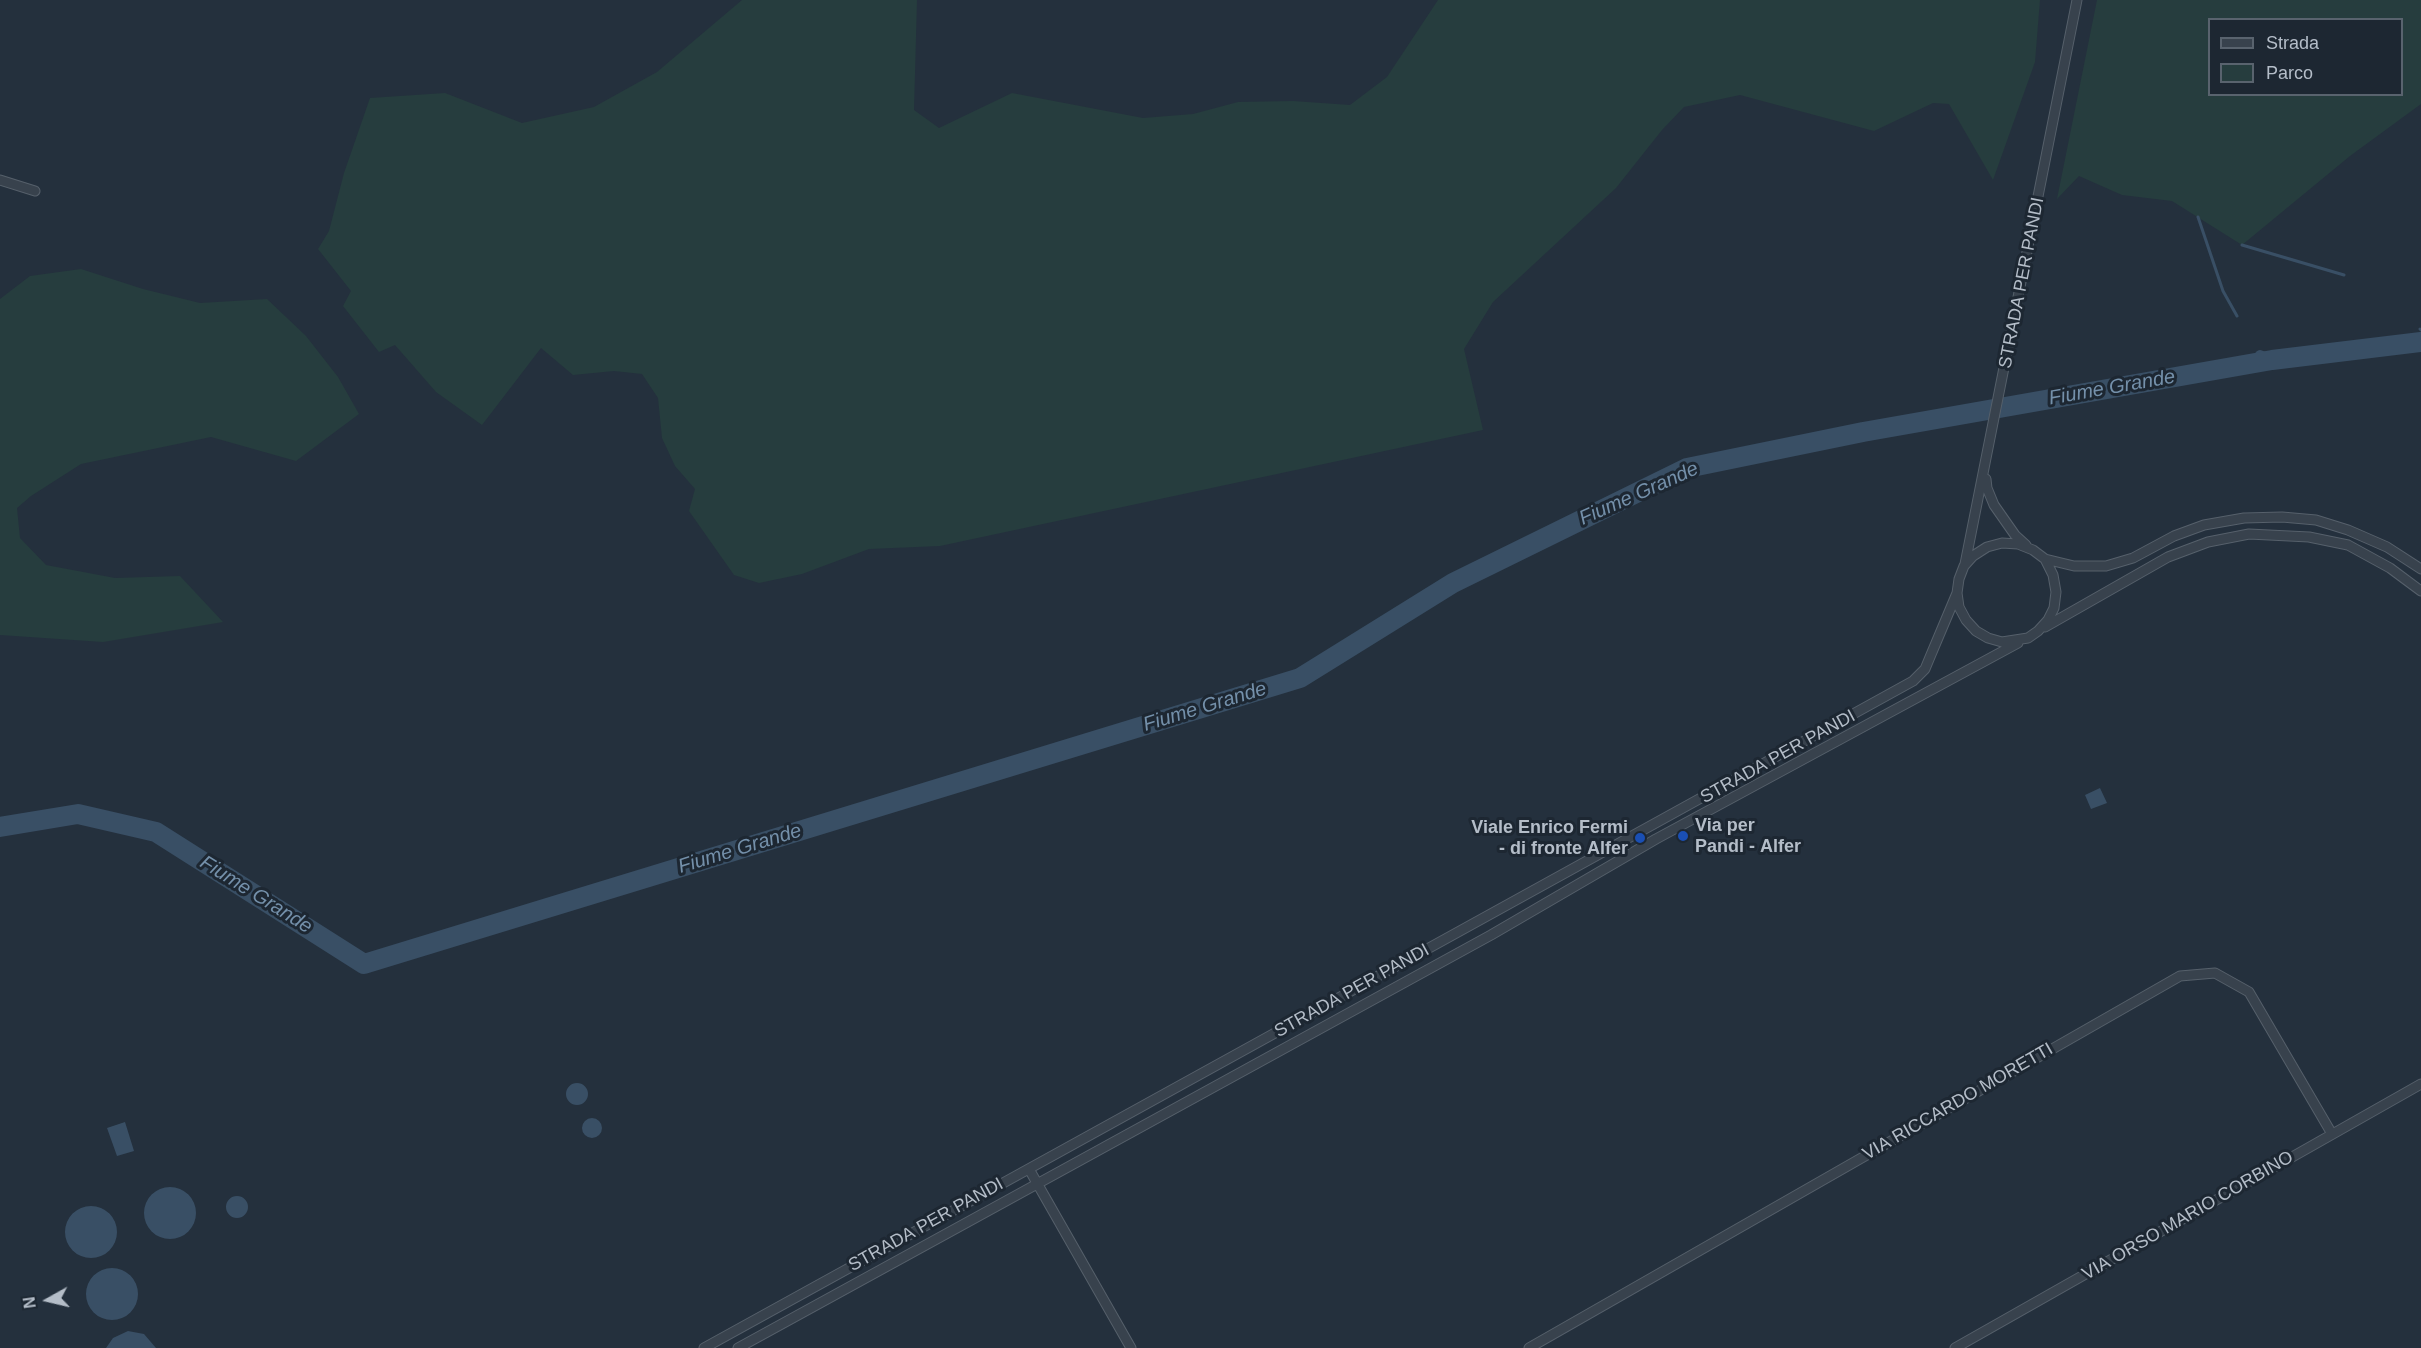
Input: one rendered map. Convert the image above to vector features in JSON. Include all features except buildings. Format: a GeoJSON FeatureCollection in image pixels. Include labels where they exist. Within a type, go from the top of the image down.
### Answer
{"type":"FeatureCollection","features":[{"type":"Feature","properties":{"kind":"street","name":"STRADA PER PANDI"},"geometry":{"type":"LineString","coordinates":[[704,1348],[1914,681],[1925,669],[1957,593],[1964,566],[1986,467],[2077,0]]}},
{"type":"Feature","properties":{"kind":"street"},"geometry":{"type":"LineString","coordinates":[[0,180],[35,191]]}},
{"type":"Feature","properties":{"kind":"street"},"geometry":{"type":"LineString","coordinates":[[1986,467],[1987,488],[1994,505],[2015,535],[2033,550]]}},
{"type":"Feature","properties":{"kind":"street"},"geometry":{"type":"LineString","coordinates":[[2044,559],[2074,566],[2106,566],[2133,558],[2204,525],[2244,518],[2282,517],[2316,520],[2348,530],[2387,547],[2421,569]]}},
{"type":"Feature","properties":{"kind":"street"},"geometry":{"type":"LineString","coordinates":[[2038,631],[2168,557],[2208,542],[2249,534],[2286,534],[2319,538],[2348,545],[2390,568],[2421,591]]}},
{"type":"Feature","properties":{"kind":"street","name":"STRADA PER PANDI"},"geometry":{"type":"LineString","coordinates":[[738,1348],[1491,935],[1656,840],[2028,638],[2048,620],[2054,608],[2056,592],[2053,575],[2044,559],[2033,550],[2018,544],[2002,543],[1987,547],[1973,555],[1964,566]]}},
{"type":"Feature","properties":{"kind":"street","name":"STRADA PER PANDI"},"geometry":{"type":"LineString","coordinates":[[1957,593],[1959,607],[1966,620],[1976,631],[2002,642],[2028,638]]}},
{"type":"Feature","properties":{"kind":"street","name":"VIA RICCARDO MORETTI"},"geometry":{"type":"LineString","coordinates":[[1529,1348],[2180,976],[2215,973],[2248,992],[2332,1134]]}},
{"type":"Feature","properties":{"kind":"street","name":"VIA ORSO MARIO CORBINO"},"geometry":{"type":"LineString","coordinates":[[1962,1346],[2421,1084]]}},
{"type":"Feature","properties":{"kind":"street"},"geometry":{"type":"LineString","coordinates":[[1029,1169],[1131,1348]]}},
{"type":"Feature","properties":{"kind":"green space"},"geometry":{"type":"Polygon","coordinates":[[[742,0],[917,0],[914,110],[939,128],[1012,93],[1143,118],[1193,114],[1238,102],[1293,101],[1350,105],[1387,77],[1438,0],[2040,0],[2035,62],[1993,180],[1949,104],[1933,103],[1874,131],[1740,95],[1684,107],[1662,130],[1616,188],[1493,302],[1464,349],[1483,430],[940,546],[869,549],[802,574],[759,583],[734,575],[689,511],[695,489],[675,466],[662,438],[658,398],[642,374],[614,371],[573,375],[541,348],[482,425],[436,392],[395,345],[379,352],[343,306],[351,291],[318,249],[329,231],[344,173],[370,98],[445,93],[522,123],[594,107],[657,72],[742,0]]]}},
{"type":"Feature","properties":{"kind":"green space"},"geometry":{"type":"Polygon","coordinates":[[[2097,0],[2421,0],[2421,104],[2350,156],[2242,245],[2172,201],[2122,195],[2079,176],[2057,199],[2097,0]]]}},
{"type":"Feature","properties":{"kind":"green space"},"geometry":{"type":"Polygon","coordinates":[[[81,269],[143,289],[200,303],[267,299],[306,336],[338,377],[359,414],[296,461],[211,437],[81,464],[31,496],[17,508],[20,538],[46,565],[115,578],[180,576],[223,622],[103,642],[0,635],[0,299],[30,276],[81,269]]]}},
{"type":"Feature","properties":{"kind":"water"},"geometry":{"type":"Polygon","coordinates":[[[2100,788],[2107,803],[2091,809],[2085,795],[2100,788]]]}},
{"type":"Feature","properties":{"kind":"water"},"geometry":{"type":"Polygon","coordinates":[[[577,1083],[585,1086],[588,1094],[585,1102],[577,1105],[569,1102],[566,1094],[569,1086],[577,1083]]]}},
{"type":"Feature","properties":{"kind":"water"},"geometry":{"type":"Polygon","coordinates":[[[592,1118],[599,1121],[602,1128],[599,1135],[592,1138],[585,1135],[582,1128],[585,1121],[592,1118]]]}},
{"type":"Feature","properties":{"kind":"water"},"geometry":{"type":"Polygon","coordinates":[[[125,1122],[134,1151],[117,1156],[107,1128],[125,1122]]]}},
{"type":"Feature","properties":{"kind":"water"},"geometry":{"type":"Polygon","coordinates":[[[170,1187],[180,1189],[188,1195],[194,1203],[196,1213],[194,1223],[188,1231],[180,1237],[170,1239],[160,1237],[152,1231],[146,1223],[144,1213],[146,1203],[152,1195],[160,1189],[170,1187]]]}},
{"type":"Feature","properties":{"kind":"water"},"geometry":{"type":"Polygon","coordinates":[[[237,1196],[245,1199],[248,1207],[245,1215],[237,1218],[229,1215],[226,1207],[229,1199],[237,1196]]]}},
{"type":"Feature","properties":{"kind":"water"},"geometry":{"type":"Polygon","coordinates":[[[86,1206],[96,1206],[110,1213],[117,1232],[110,1251],[96,1258],[86,1258],[76,1254],[69,1247],[65,1237],[65,1227],[69,1217],[76,1210],[86,1206]]]}},
{"type":"Feature","properties":{"kind":"water"},"geometry":{"type":"Polygon","coordinates":[[[107,1268],[117,1268],[131,1275],[138,1294],[131,1313],[117,1320],[107,1320],[97,1316],[90,1309],[86,1299],[86,1289],[90,1279],[97,1272],[107,1268]]]}},
{"type":"Feature","properties":{"kind":"water"},"geometry":{"type":"Polygon","coordinates":[[[128,1331],[144,1334],[156,1348],[106,1348],[113,1338],[128,1331]]]}},
{"type":"Feature","properties":{"kind":"waterway"},"geometry":{"type":"LineString","coordinates":[[2198,217],[2223,291],[2237,316]]}},
{"type":"Feature","properties":{"kind":"waterway","name":"Fiume Grande"},"geometry":{"type":"LineString","coordinates":[[2242,245],[2344,275]]}},
{"type":"Feature","properties":{"kind":"waterway","name":"Fiume Grande"},"geometry":{"type":"LineString","coordinates":[[0,827],[78,814],[156,832],[364,964],[1300,678],[1453,583],[1687,468],[1863,432],[2272,360],[2421,342]]}},
{"type":"Feature","properties":{"kind":"waterway","name":"Fiume Grande"},"geometry":{"type":"LineString","coordinates":[[2260,355],[2272,360]]}},
{"type":"Feature","properties":{"kind":"place","name":"Via per Pandi - Alfer"},"geometry":{"type":"Point","coordinates":[1683,836]}},
{"type":"Feature","properties":{"kind":"place","name":"Viale Enrico Fermi - di fronte Alfer"},"geometry":{"type":"Point","coordinates":[1640,838]}}]}
